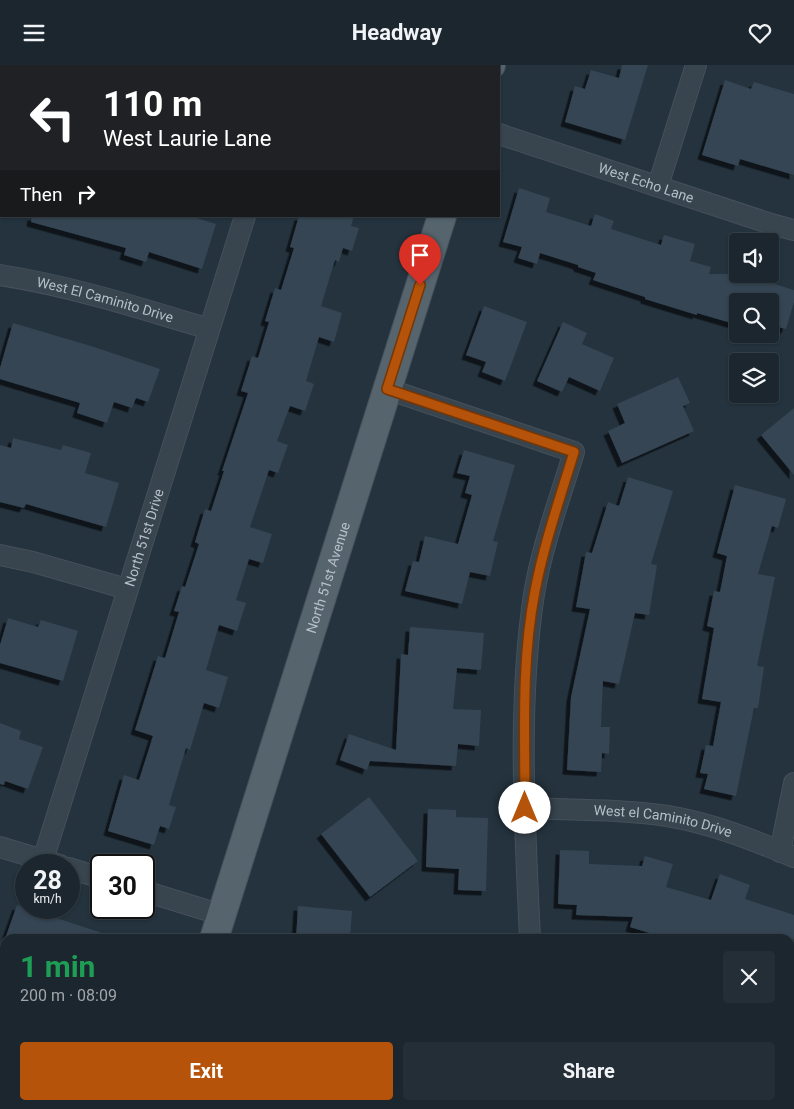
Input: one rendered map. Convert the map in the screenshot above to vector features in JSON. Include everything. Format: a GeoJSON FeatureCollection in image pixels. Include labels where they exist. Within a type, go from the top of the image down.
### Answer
{"type":"FeatureCollection","features":[{"type":"Feature","properties":{"kind":"main road","name":"North 51st Avenue"},"geometry":{"type":"LineString","coordinates":[[218,927],[442,217]]}},
{"type":"Feature","properties":{"kind":"street"},"geometry":{"type":"LineString","coordinates":[[658,186],[696,65]]}},
{"type":"Feature","properties":{"kind":"street","name":"West Echo Lane"},"geometry":{"type":"LineString","coordinates":[[500,134],[794,230]]}},
{"type":"Feature","properties":{"kind":"street","name":"North 51st Drive"},"geometry":{"type":"LineString","coordinates":[[54,854],[127,589],[245,217]]}},
{"type":"Feature","properties":{"kind":"street","name":"West El Caminito Drive"},"geometry":{"type":"LineString","coordinates":[[0,275],[36,280],[84,292],[209,329]]}},
{"type":"Feature","properties":{"kind":"street"},"geometry":{"type":"LineString","coordinates":[[387,389],[574,452],[545,546],[535,593],[526,683],[525,808],[530,934]]}},
{"type":"Feature","properties":{"kind":"street"},"geometry":{"type":"LineString","coordinates":[[0,555],[33,562],[127,589]]}},
{"type":"Feature","properties":{"kind":"street"},"geometry":{"type":"LineString","coordinates":[[787,854],[794,783]]}},
{"type":"Feature","properties":{"kind":"street","name":"West el Caminito Drive"},"geometry":{"type":"LineString","coordinates":[[525,808],[622,811],[668,816],[728,831],[787,854]]}},
{"type":"Feature","properties":{"kind":"street"},"geometry":{"type":"LineString","coordinates":[[0,847],[24,854]]}},
{"type":"Feature","properties":{"kind":"street"},"geometry":{"type":"LineString","coordinates":[[155,896],[218,927]]}},
{"type":"Feature","properties":{"kind":"building"},"geometry":{"type":"Polygon","coordinates":[[[622,65],[648,65],[625,140],[565,122],[575,86],[585,89],[591,70],[619,78],[622,65]]]}},
{"type":"Feature","properties":{"kind":"building"},"geometry":{"type":"Polygon","coordinates":[[[725,80],[751,89],[754,82],[794,94],[794,175],[740,159],[738,166],[702,155],[725,80]]]}},
{"type":"Feature","properties":{"kind":"building"},"geometry":{"type":"Polygon","coordinates":[[[519,188],[550,198],[546,212],[591,226],[595,214],[614,221],[611,229],[661,245],[664,235],[695,244],[690,261],[711,267],[709,274],[729,274],[729,283],[771,283],[794,290],[794,302],[786,329],[779,327],[779,293],[729,293],[729,322],[645,299],[645,297],[593,280],[596,273],[540,253],[537,264],[518,258],[522,247],[503,242],[519,188]]]}},
{"type":"Feature","properties":{"kind":"building"},"geometry":{"type":"Polygon","coordinates":[[[32,217],[193,217],[216,224],[202,269],[149,252],[146,262],[124,255],[126,248],[31,222],[32,217]]]}},
{"type":"Feature","properties":{"kind":"building"},"geometry":{"type":"Polygon","coordinates":[[[299,217],[354,217],[351,226],[359,228],[352,251],[343,248],[339,262],[335,260],[321,306],[342,313],[334,342],[319,337],[306,381],[314,384],[305,411],[290,406],[277,441],[288,445],[278,473],[269,470],[250,527],[272,534],[263,563],[249,559],[236,600],[246,603],[237,631],[219,625],[206,670],[228,677],[219,708],[204,703],[190,750],[186,748],[169,805],[176,807],[169,829],[160,826],[154,845],[108,831],[124,775],[139,780],[153,736],[135,730],[158,656],[165,658],[179,612],[174,611],[182,586],[185,587],[199,544],[195,542],[205,509],[211,511],[224,471],[222,471],[248,393],[241,391],[252,356],[258,358],[269,322],[265,321],[275,288],[281,290],[294,248],[290,247],[299,217]]]}},
{"type":"Feature","properties":{"kind":"building"},"geometry":{"type":"Polygon","coordinates":[[[484,306],[527,322],[505,381],[482,372],[486,362],[466,355],[484,306]]]}},
{"type":"Feature","properties":{"kind":"building"},"geometry":{"type":"Polygon","coordinates":[[[563,322],[587,333],[582,344],[614,358],[600,391],[569,377],[562,392],[537,381],[563,322]]]}},
{"type":"Feature","properties":{"kind":"building"},"geometry":{"type":"Polygon","coordinates":[[[13,323],[160,369],[148,402],[136,398],[132,408],[114,402],[107,423],[77,413],[80,403],[0,379],[0,368],[13,323]]]}},
{"type":"Feature","properties":{"kind":"building"},"geometry":{"type":"Polygon","coordinates":[[[678,377],[690,403],[683,406],[694,431],[622,463],[608,431],[625,423],[617,404],[678,377]]]}},
{"type":"Feature","properties":{"kind":"building"},"geometry":{"type":"Polygon","coordinates":[[[794,408],[794,475],[761,435],[794,408]]]}},
{"type":"Feature","properties":{"kind":"building"},"geometry":{"type":"Polygon","coordinates":[[[13,438],[61,450],[63,445],[91,453],[85,473],[119,483],[106,527],[26,504],[24,508],[0,502],[0,445],[11,448],[13,438]]]}},
{"type":"Feature","properties":{"kind":"building"},"geometry":{"type":"Polygon","coordinates":[[[464,450],[515,465],[493,541],[498,542],[490,576],[470,572],[462,604],[405,591],[413,561],[419,562],[425,536],[458,544],[472,495],[465,493],[470,476],[457,473],[464,450]]]}},
{"type":"Feature","properties":{"kind":"building"},"geometry":{"type":"Polygon","coordinates":[[[628,477],[673,491],[651,564],[657,565],[649,615],[635,613],[619,684],[603,681],[601,727],[610,727],[609,754],[602,753],[601,772],[567,770],[571,697],[590,609],[576,607],[586,552],[592,553],[608,502],[619,506],[628,477]]]}},
{"type":"Feature","properties":{"kind":"building"},"geometry":{"type":"Polygon","coordinates":[[[735,485],[786,499],[778,528],[772,526],[758,574],[775,577],[757,666],[764,667],[758,708],[754,708],[736,796],[704,789],[708,774],[700,773],[706,745],[713,746],[721,702],[702,699],[714,628],[707,626],[714,591],[720,592],[727,556],[717,553],[735,485]]]}},
{"type":"Feature","properties":{"kind":"building"},"geometry":{"type":"Polygon","coordinates":[[[8,618],[38,627],[41,620],[78,631],[63,681],[0,663],[0,645],[8,618]]]}},
{"type":"Feature","properties":{"kind":"building"},"geometry":{"type":"Polygon","coordinates":[[[410,627],[484,633],[481,670],[457,668],[453,709],[481,710],[479,746],[458,744],[456,766],[370,761],[367,770],[340,760],[349,734],[396,750],[401,654],[408,655],[410,627]]]}},
{"type":"Feature","properties":{"kind":"building"},"geometry":{"type":"Polygon","coordinates":[[[0,723],[21,731],[19,739],[43,747],[28,789],[5,781],[4,785],[0,784],[0,723]]]}},
{"type":"Feature","properties":{"kind":"building"},"geometry":{"type":"Polygon","coordinates":[[[369,797],[418,861],[370,897],[321,834],[369,797]]]}},
{"type":"Feature","properties":{"kind":"building"},"geometry":{"type":"Polygon","coordinates":[[[428,809],[456,810],[456,817],[488,818],[486,891],[458,890],[459,869],[426,867],[428,809]]]}},
{"type":"Feature","properties":{"kind":"building"},"geometry":{"type":"Polygon","coordinates":[[[560,850],[589,851],[589,864],[642,866],[645,856],[673,864],[666,887],[711,900],[720,874],[750,885],[745,899],[794,915],[794,934],[653,934],[630,927],[633,917],[576,915],[577,905],[558,904],[560,850]]]}},
{"type":"Feature","properties":{"kind":"building"},"geometry":{"type":"Polygon","coordinates":[[[298,906],[352,911],[350,934],[296,934],[298,906]]]}},
{"type":"Feature","properties":{"kind":"building"},"geometry":{"type":"Polygon","coordinates":[[[15,911],[15,919],[59,919],[105,934],[7,934],[15,911]]]}},
{"type":"Feature","properties":{"kind":"route"},"geometry":{"type":"LineString","coordinates":[[420,285],[387,389],[574,452],[545,546],[535,593],[526,683],[525,808]]}}]}
